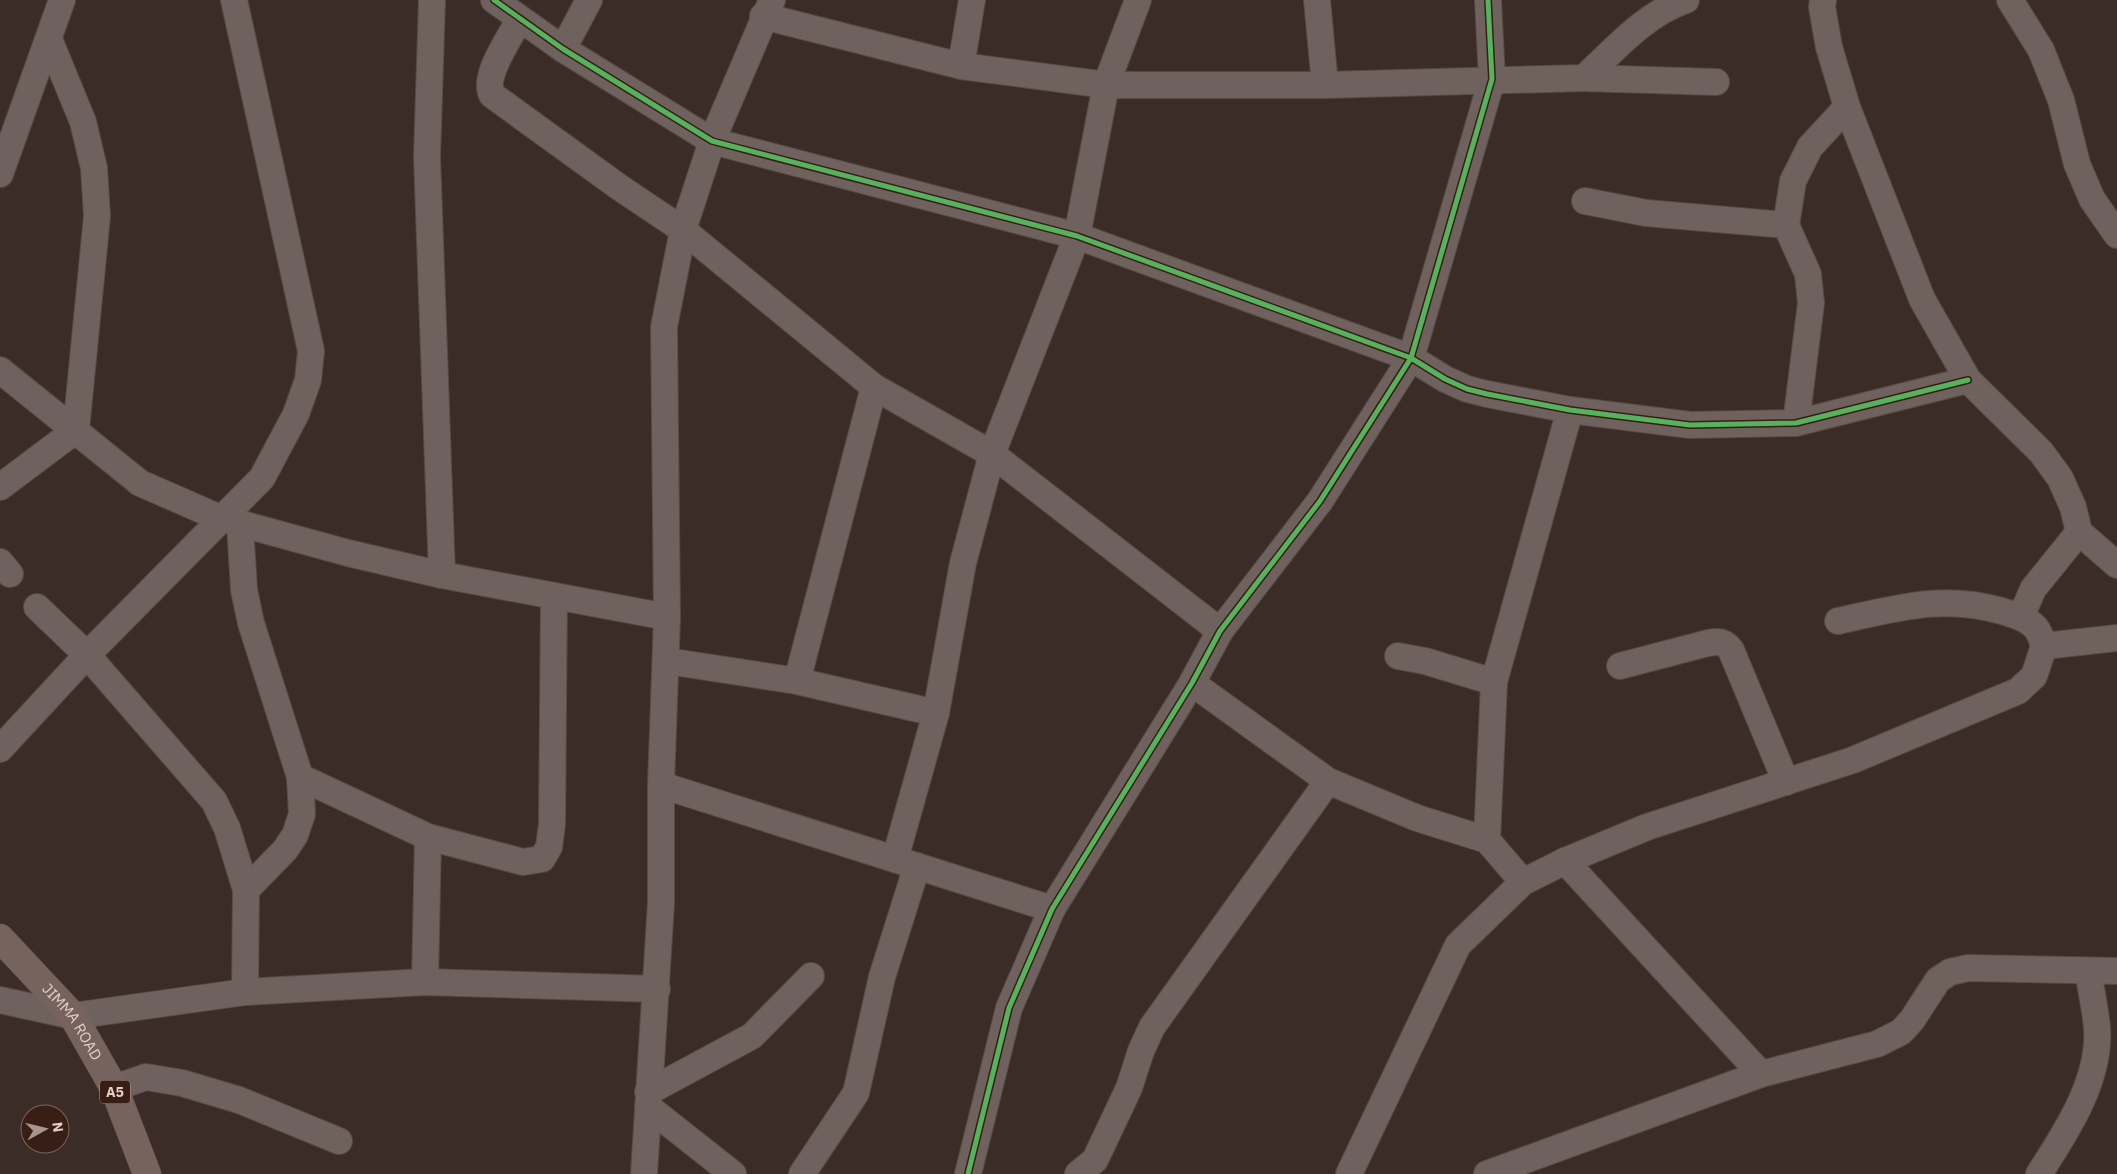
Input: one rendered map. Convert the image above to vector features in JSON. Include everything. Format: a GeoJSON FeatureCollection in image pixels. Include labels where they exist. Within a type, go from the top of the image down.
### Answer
{"type":"FeatureCollection","features":[{"type":"Feature","properties":{"kind":"highway","name":"JIMMA ROAD"},"geometry":{"type":"LineString","coordinates":[[0,938],[73,1016],[114,1088],[147,1174]]}},
{"type":"Feature","properties":{"kind":"street"},"geometry":{"type":"LineString","coordinates":[[0,174],[62,0]]}},
{"type":"Feature","properties":{"kind":"street"},"geometry":{"type":"LineString","coordinates":[[0,749],[87,656],[230,522],[262,478],[296,414],[308,380],[311,351],[234,0]]}},
{"type":"Feature","properties":{"kind":"street"},"geometry":{"type":"LineString","coordinates":[[432,0],[427,158],[442,575]]}},
{"type":"Feature","properties":{"kind":"street"},"geometry":{"type":"LineString","coordinates":[[494,0],[519,20],[563,49],[712,142],[1077,236],[1411,358],[1467,389],[1570,410],[1690,425],[1796,423],[1968,380]]}},
{"type":"Feature","properties":{"kind":"street"},"geometry":{"type":"LineString","coordinates":[[563,49],[589,0]]}},
{"type":"Feature","properties":{"kind":"street"},"geometry":{"type":"LineString","coordinates":[[960,66],[972,0]]}},
{"type":"Feature","properties":{"kind":"street"},"geometry":{"type":"LineString","coordinates":[[802,1174],[856,1093],[906,863],[963,563],[992,454],[1077,236],[1106,85],[1138,0]]}},
{"type":"Feature","properties":{"kind":"street"},"geometry":{"type":"LineString","coordinates":[[1317,0],[1325,85]]}},
{"type":"Feature","properties":{"kind":"street"},"geometry":{"type":"LineString","coordinates":[[968,1174],[1009,1008],[1052,909],[1192,684],[1220,631],[1320,501],[1411,358],[1492,79],[1488,0]]}},
{"type":"Feature","properties":{"kind":"street"},"geometry":{"type":"LineString","coordinates":[[1584,78],[1646,21],[1665,7],[1686,0]]}},
{"type":"Feature","properties":{"kind":"street"},"geometry":{"type":"LineString","coordinates":[[1823,0],[1822,7],[1829,47],[1847,106],[1922,298],[1968,380],[2041,452],[2060,478],[2073,507],[2079,532],[2117,565]]}},
{"type":"Feature","properties":{"kind":"street"},"geometry":{"type":"LineString","coordinates":[[2010,0],[2041,50],[2061,100],[2077,164],[2092,199],[2117,235]]}},
{"type":"Feature","properties":{"kind":"street"},"geometry":{"type":"LineString","coordinates":[[644,1174],[661,903],[661,785],[667,661],[664,327],[683,230],[712,142],[768,8],[960,66],[1106,85],[1325,85],[1584,78],[1716,82]]}},
{"type":"Feature","properties":{"kind":"street"},"geometry":{"type":"LineString","coordinates":[[519,20],[489,77],[488,88],[492,95],[619,187],[683,230],[874,387],[992,454],[1220,631]]}},
{"type":"Feature","properties":{"kind":"street"},"geometry":{"type":"LineString","coordinates":[[0,487],[76,430],[98,216],[94,168],[83,122],[49,39]]}},
{"type":"Feature","properties":{"kind":"street"},"geometry":{"type":"LineString","coordinates":[[1796,423],[1811,304],[1808,274],[1786,225],[1793,181],[1810,147],[1847,106]]}},
{"type":"Feature","properties":{"kind":"street"},"geometry":{"type":"LineString","coordinates":[[1585,201],[1646,213],[1786,225]]}},
{"type":"Feature","properties":{"kind":"street"},"geometry":{"type":"LineString","coordinates":[[0,370],[140,483],[230,522],[442,575],[667,618]]}},
{"type":"Feature","properties":{"kind":"street"},"geometry":{"type":"LineString","coordinates":[[797,681],[874,387]]}},
{"type":"Feature","properties":{"kind":"street"},"geometry":{"type":"LineString","coordinates":[[1487,840],[1494,682],[1570,410]]}},
{"type":"Feature","properties":{"kind":"street"},"geometry":{"type":"LineString","coordinates":[[230,522],[251,623],[300,777],[302,814],[296,835],[285,850],[246,890]]}},
{"type":"Feature","properties":{"kind":"street"},"geometry":{"type":"LineString","coordinates":[[2021,617],[2033,589],[2079,532]]}},
{"type":"Feature","properties":{"kind":"street"},"geometry":{"type":"LineString","coordinates":[[300,777],[428,837],[523,862],[542,859],[549,847],[552,824],[554,596]]}},
{"type":"Feature","properties":{"kind":"street"},"geometry":{"type":"LineString","coordinates":[[1349,1174],[1458,945],[1523,882],[1565,861],[1647,827],[1853,760],[2018,691],[2034,676],[2044,646],[2036,628],[2021,617],[1982,606],[1943,602],[1907,606],[1838,621]]}},
{"type":"Feature","properties":{"kind":"street"},"geometry":{"type":"LineString","coordinates":[[37,607],[87,656],[214,801],[227,828],[246,890],[245,992]]}},
{"type":"Feature","properties":{"kind":"street"},"geometry":{"type":"LineString","coordinates":[[2044,646],[2117,638]]}},
{"type":"Feature","properties":{"kind":"street"},"geometry":{"type":"LineString","coordinates":[[1620,666],[1708,644],[1718,642],[1726,644],[1731,650],[1786,782]]}},
{"type":"Feature","properties":{"kind":"street"},"geometry":{"type":"LineString","coordinates":[[1398,656],[1425,661],[1494,682]]}},
{"type":"Feature","properties":{"kind":"street"},"geometry":{"type":"LineString","coordinates":[[667,661],[797,681],[936,713]]}},
{"type":"Feature","properties":{"kind":"street"},"geometry":{"type":"LineString","coordinates":[[1192,684],[1328,781],[1417,818],[1487,840],[1523,882]]}},
{"type":"Feature","properties":{"kind":"street"},"geometry":{"type":"LineString","coordinates":[[1078,1174],[1095,1160],[1129,1088],[1141,1051],[1152,1027],[1328,781]]}},
{"type":"Feature","properties":{"kind":"street"},"geometry":{"type":"LineString","coordinates":[[661,785],[1052,909]]}},
{"type":"Feature","properties":{"kind":"street"},"geometry":{"type":"LineString","coordinates":[[425,982],[428,837]]}},
{"type":"Feature","properties":{"kind":"street"},"geometry":{"type":"LineString","coordinates":[[1565,861],[1761,1074]]}},
{"type":"Feature","properties":{"kind":"street"},"geometry":{"type":"LineString","coordinates":[[1487,1174],[1761,1074],[1877,1044],[1893,1036],[1912,1020],[1938,980],[1950,972],[1968,968],[2117,971]]}},
{"type":"Feature","properties":{"kind":"street"},"geometry":{"type":"LineString","coordinates":[[2088,971],[2097,1029],[2088,1086]]}},
{"type":"Feature","properties":{"kind":"street"},"geometry":{"type":"LineString","coordinates":[[648,1099],[752,1036],[811,976]]}},
{"type":"Feature","properties":{"kind":"street"},"geometry":{"type":"LineString","coordinates":[[0,1000],[73,1016],[245,992],[425,982],[657,989]]}},
{"type":"Feature","properties":{"kind":"street"},"geometry":{"type":"LineString","coordinates":[[2039,1174],[2055,1149],[2117,1027]]}},
{"type":"Feature","properties":{"kind":"street"},"geometry":{"type":"LineString","coordinates":[[114,1088],[146,1077],[182,1082],[239,1100],[339,1141]]}},
{"type":"Feature","properties":{"kind":"street"},"geometry":{"type":"LineString","coordinates":[[648,1099],[733,1174]]}},
{"type":"Feature","properties":{"kind":"cycle path"},"geometry":{"type":"LineString","coordinates":[[494,0],[563,49],[712,141],[1077,236],[1411,358],[1445,379],[1467,389],[1570,410],[1690,425],[1796,423],[1968,380]]}},
{"type":"Feature","properties":{"kind":"cycle path"},"geometry":{"type":"LineString","coordinates":[[968,1174],[1009,1008],[1052,909],[1192,683],[1220,631],[1320,501],[1411,358],[1492,79],[1488,0]]}}]}
